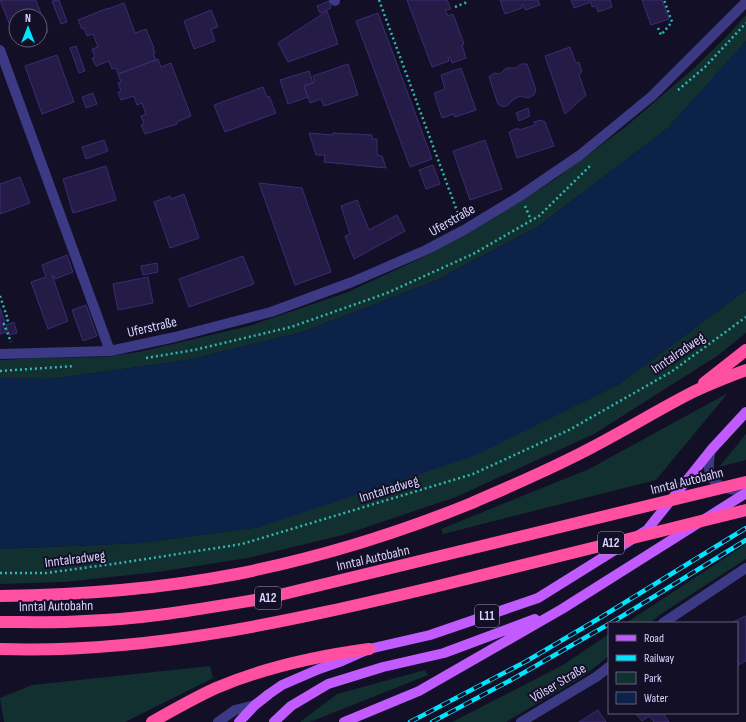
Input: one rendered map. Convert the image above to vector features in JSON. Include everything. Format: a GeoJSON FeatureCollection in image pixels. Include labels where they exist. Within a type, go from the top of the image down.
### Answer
{"type":"FeatureCollection","features":[{"type":"Feature","properties":{"kind":"highway"},"geometry":{"type":"LineString","coordinates":[[692,392],[746,350]]}},
{"type":"Feature","properties":{"kind":"highway"},"geometry":{"type":"LineString","coordinates":[[0,596],[101,592],[236,574],[357,544],[420,523],[473,502],[563,462],[692,392],[746,370]]}},
{"type":"Feature","properties":{"kind":"highway","name":"Inntal Autobahn"},"geometry":{"type":"LineString","coordinates":[[0,622],[86,622],[194,610],[267,598],[746,482]]}},
{"type":"Feature","properties":{"kind":"highway","name":"A12"},"geometry":{"type":"LineString","coordinates":[[0,649],[89,648],[188,638],[259,626],[311,616],[475,577],[746,510]]}},
{"type":"Feature","properties":{"kind":"highway"},"geometry":{"type":"LineString","coordinates":[[152,722],[195,698],[234,680],[262,671],[310,659],[369,649]]}},
{"type":"Feature","properties":{"kind":"highway"},"geometry":{"type":"LineString","coordinates":[[0,658],[16,650]]}},
{"type":"Feature","properties":{"kind":"main road","name":"L11"},"geometry":{"type":"LineString","coordinates":[[239,722],[255,705],[282,686],[369,649],[430,635],[538,598],[647,530],[711,450],[746,412]]}},
{"type":"Feature","properties":{"kind":"main road","name":"L11"},"geometry":{"type":"LineString","coordinates":[[275,720],[291,706],[328,684],[382,667],[444,653],[562,609],[746,492]]}},
{"type":"Feature","properties":{"kind":"main road"},"geometry":{"type":"LineString","coordinates":[[344,722],[419,692],[562,609]]}},
{"type":"Feature","properties":{"kind":"street","name":"Uferstraße"},"geometry":{"type":"LineString","coordinates":[[0,354],[110,351],[175,337],[271,312],[352,282],[426,250],[464,230],[520,196],[580,155],[646,101],[746,2]]}},
{"type":"Feature","properties":{"kind":"street"},"geometry":{"type":"LineString","coordinates":[[0,50],[110,351]]}},
{"type":"Feature","properties":{"kind":"street"},"geometry":{"type":"LineString","coordinates":[[711,450],[708,467],[713,481],[726,489],[746,492]]}},
{"type":"Feature","properties":{"kind":"street"},"geometry":{"type":"LineString","coordinates":[[665,622],[746,568]]}},
{"type":"Feature","properties":{"kind":"street","name":"Völser Straße"},"geometry":{"type":"LineString","coordinates":[[521,722],[596,677],[608,667]]}},
{"type":"Feature","properties":{"kind":"street"},"geometry":{"type":"LineString","coordinates":[[218,722],[235,710],[255,705]]}},
{"type":"Feature","properties":{"kind":"path"},"geometry":{"type":"LineString","coordinates":[[379,0],[464,230]]}},
{"type":"Feature","properties":{"kind":"path"},"geometry":{"type":"LineString","coordinates":[[454,7],[465,3],[468,0]]}},
{"type":"Feature","properties":{"kind":"path"},"geometry":{"type":"LineString","coordinates":[[658,28],[661,35],[672,22],[664,0]]}},
{"type":"Feature","properties":{"kind":"path"},"geometry":{"type":"LineString","coordinates":[[0,296],[8,320],[4,324],[15,354]]}},
{"type":"Feature","properties":{"kind":"path","name":"Inntalradweg"},"geometry":{"type":"LineString","coordinates":[[0,573],[46,573],[242,544],[473,474],[569,430],[671,372],[746,318]]}},
{"type":"Feature","properties":{"kind":"green space"},"geometry":{"type":"Polygon","coordinates":[[[746,15],[746,41],[668,128],[537,227],[435,281],[302,332],[188,360],[50,379],[0,378],[0,360],[104,357],[139,352],[249,326],[348,292],[430,254],[477,228],[554,180],[624,128],[692,70],[746,15]]]}},
{"type":"Feature","properties":{"kind":"green space"},"geometry":{"type":"Polygon","coordinates":[[[746,290],[746,333],[717,356],[594,434],[456,497],[343,535],[248,558],[158,572],[64,582],[0,584],[0,549],[141,543],[260,527],[618,385],[746,290]]]}},
{"type":"Feature","properties":{"kind":"green space"},"geometry":{"type":"Polygon","coordinates":[[[728,393],[656,480],[443,534],[441,529],[589,469],[728,393]]]}},
{"type":"Feature","properties":{"kind":"green space"},"geometry":{"type":"Polygon","coordinates":[[[746,434],[746,460],[719,467],[746,434]]]}},
{"type":"Feature","properties":{"kind":"green space"},"geometry":{"type":"Polygon","coordinates":[[[746,544],[746,559],[661,614],[651,622],[628,622],[746,544]]]}},
{"type":"Feature","properties":{"kind":"green space"},"geometry":{"type":"Polygon","coordinates":[[[608,635],[608,657],[581,678],[506,722],[452,722],[563,665],[608,635]]]}},
{"type":"Feature","properties":{"kind":"green space"},"geometry":{"type":"Polygon","coordinates":[[[210,666],[213,678],[125,722],[4,722],[0,698],[32,685],[210,666]]]}},
{"type":"Feature","properties":{"kind":"green space"},"geometry":{"type":"Polygon","coordinates":[[[425,670],[428,675],[310,722],[300,722],[337,694],[425,670]]]}},
{"type":"Feature","properties":{"kind":"water"},"geometry":{"type":"Polygon","coordinates":[[[746,41],[746,290],[618,385],[477,455],[260,527],[141,543],[0,549],[0,378],[50,379],[188,360],[302,332],[435,281],[537,227],[668,128],[746,41]]]}},
{"type":"Feature","properties":{"kind":"building"},"geometry":{"type":"Polygon","coordinates":[[[0,0],[36,0],[39,8],[8,8],[8,20],[0,0]]]}},
{"type":"Feature","properties":{"kind":"building"},"geometry":{"type":"Polygon","coordinates":[[[59,0],[67,22],[61,24],[52,1],[59,0]]]}},
{"type":"Feature","properties":{"kind":"building"},"geometry":{"type":"Polygon","coordinates":[[[407,0],[447,0],[451,9],[445,10],[448,16],[453,14],[464,44],[462,45],[466,58],[452,63],[450,57],[448,58],[449,61],[432,67],[407,0]]]}},
{"type":"Feature","properties":{"kind":"building"},"geometry":{"type":"Polygon","coordinates":[[[500,0],[538,0],[540,5],[525,10],[523,4],[521,5],[522,8],[505,14],[500,0]]]}},
{"type":"Feature","properties":{"kind":"building"},"geometry":{"type":"Polygon","coordinates":[[[571,0],[610,0],[612,7],[598,12],[596,6],[592,7],[591,2],[574,8],[571,0]]]}},
{"type":"Feature","properties":{"kind":"building"},"geometry":{"type":"Polygon","coordinates":[[[642,0],[662,0],[669,19],[651,25],[642,0]]]}},
{"type":"Feature","properties":{"kind":"building"},"geometry":{"type":"Polygon","coordinates":[[[329,1],[331,8],[320,13],[317,6],[329,1]]]}},
{"type":"Feature","properties":{"kind":"building"},"geometry":{"type":"Polygon","coordinates":[[[124,3],[135,33],[146,29],[154,48],[155,53],[153,53],[156,60],[118,74],[116,68],[112,69],[109,61],[96,66],[92,58],[95,57],[92,49],[98,47],[93,34],[87,36],[84,28],[82,29],[78,20],[124,3]]]}},
{"type":"Feature","properties":{"kind":"building"},"geometry":{"type":"Polygon","coordinates":[[[211,10],[218,27],[211,29],[215,41],[194,49],[184,21],[211,10]]]}},
{"type":"Feature","properties":{"kind":"building"},"geometry":{"type":"Polygon","coordinates":[[[327,11],[338,44],[288,62],[278,43],[327,11]]]}},
{"type":"Feature","properties":{"kind":"building"},"geometry":{"type":"Polygon","coordinates":[[[378,13],[432,159],[410,167],[356,21],[378,13]]]}},
{"type":"Feature","properties":{"kind":"building"},"geometry":{"type":"Polygon","coordinates":[[[76,46],[85,71],[79,73],[70,48],[76,46]]]}},
{"type":"Feature","properties":{"kind":"building"},"geometry":{"type":"Polygon","coordinates":[[[570,47],[576,63],[579,62],[582,72],[579,75],[586,95],[565,114],[545,56],[570,47]]]}},
{"type":"Feature","properties":{"kind":"building"},"geometry":{"type":"Polygon","coordinates":[[[57,55],[74,102],[42,114],[25,66],[57,55]]]}},
{"type":"Feature","properties":{"kind":"building"},"geometry":{"type":"Polygon","coordinates":[[[158,59],[161,67],[171,63],[191,116],[177,122],[177,124],[145,134],[141,125],[144,124],[141,116],[146,114],[142,103],[137,105],[134,96],[121,100],[118,92],[121,91],[118,83],[121,82],[118,74],[158,59]]]}},
{"type":"Feature","properties":{"kind":"building"},"geometry":{"type":"Polygon","coordinates":[[[348,64],[358,95],[324,106],[321,99],[310,103],[304,86],[315,82],[313,76],[348,64]]]}},
{"type":"Feature","properties":{"kind":"building"},"geometry":{"type":"Polygon","coordinates":[[[521,64],[527,64],[536,90],[534,95],[528,98],[520,96],[503,107],[498,104],[489,77],[494,73],[500,74],[506,68],[516,68],[521,64]]]}},
{"type":"Feature","properties":{"kind":"building"},"geometry":{"type":"Polygon","coordinates":[[[461,68],[476,110],[455,117],[454,114],[442,118],[434,93],[445,89],[441,75],[461,68]]]}},
{"type":"Feature","properties":{"kind":"building"},"geometry":{"type":"Polygon","coordinates":[[[309,71],[313,83],[304,86],[308,97],[288,104],[280,80],[309,71]]]}},
{"type":"Feature","properties":{"kind":"building"},"geometry":{"type":"Polygon","coordinates":[[[263,87],[267,97],[269,96],[276,113],[225,132],[214,105],[263,87]]]}},
{"type":"Feature","properties":{"kind":"building"},"geometry":{"type":"Polygon","coordinates":[[[93,93],[97,104],[86,108],[82,97],[93,93]]]}},
{"type":"Feature","properties":{"kind":"building"},"geometry":{"type":"Polygon","coordinates":[[[528,108],[530,116],[519,121],[516,113],[528,108]]]}},
{"type":"Feature","properties":{"kind":"building"},"geometry":{"type":"Polygon","coordinates":[[[541,120],[545,122],[554,146],[517,158],[509,132],[518,128],[519,130],[535,125],[534,122],[541,120]]]}},
{"type":"Feature","properties":{"kind":"building"},"geometry":{"type":"Polygon","coordinates":[[[309,133],[333,135],[333,133],[372,135],[372,139],[377,139],[377,155],[382,156],[386,168],[324,162],[325,155],[316,155],[309,133]]]}},
{"type":"Feature","properties":{"kind":"building"},"geometry":{"type":"Polygon","coordinates":[[[104,140],[108,151],[86,159],[82,147],[104,140]]]}},
{"type":"Feature","properties":{"kind":"building"},"geometry":{"type":"Polygon","coordinates":[[[485,140],[502,189],[470,200],[453,151],[485,140]]]}},
{"type":"Feature","properties":{"kind":"building"},"geometry":{"type":"Polygon","coordinates":[[[433,165],[440,184],[426,189],[419,170],[433,165]]]}},
{"type":"Feature","properties":{"kind":"building"},"geometry":{"type":"Polygon","coordinates":[[[106,166],[116,200],[73,213],[63,179],[106,166]]]}},
{"type":"Feature","properties":{"kind":"building"},"geometry":{"type":"Polygon","coordinates":[[[20,177],[30,203],[0,214],[0,184],[20,177]]]}},
{"type":"Feature","properties":{"kind":"building"},"geometry":{"type":"Polygon","coordinates":[[[259,183],[302,188],[331,272],[295,285],[259,183]]]}},
{"type":"Feature","properties":{"kind":"building"},"geometry":{"type":"Polygon","coordinates":[[[184,194],[199,238],[170,248],[154,202],[170,196],[171,199],[184,194]]]}},
{"type":"Feature","properties":{"kind":"building"},"geometry":{"type":"Polygon","coordinates":[[[357,200],[369,230],[397,215],[405,231],[354,259],[345,236],[350,234],[341,206],[357,200]]]}},
{"type":"Feature","properties":{"kind":"building"},"geometry":{"type":"Polygon","coordinates":[[[67,255],[73,272],[55,279],[52,275],[68,321],[48,329],[31,282],[46,277],[42,265],[67,255]]]}},
{"type":"Feature","properties":{"kind":"building"},"geometry":{"type":"Polygon","coordinates":[[[243,256],[254,284],[189,307],[179,279],[243,256]]]}},
{"type":"Feature","properties":{"kind":"building"},"geometry":{"type":"Polygon","coordinates":[[[157,263],[158,272],[143,275],[141,266],[157,263]]]}},
{"type":"Feature","properties":{"kind":"building"},"geometry":{"type":"Polygon","coordinates":[[[148,277],[153,303],[118,310],[113,284],[148,277]]]}},
{"type":"Feature","properties":{"kind":"building"},"geometry":{"type":"Polygon","coordinates":[[[86,305],[97,336],[83,341],[72,310],[86,305]]]}},
{"type":"Feature","properties":{"kind":"building"},"geometry":{"type":"Polygon","coordinates":[[[0,308],[5,322],[2,323],[6,332],[0,334],[0,308]]]}},
{"type":"Feature","properties":{"kind":"building"},"geometry":{"type":"Polygon","coordinates":[[[14,322],[17,333],[9,335],[6,325],[14,322]]]}},
{"type":"Feature","properties":{"kind":"building"},"geometry":{"type":"Polygon","coordinates":[[[746,616],[746,661],[738,665],[738,622],[733,622],[746,616]]]}},
{"type":"Feature","properties":{"kind":"building"},"geometry":{"type":"Polygon","coordinates":[[[598,710],[606,722],[579,722],[598,710]]]}},
{"type":"Feature","properties":{"kind":"building"},"geometry":{"type":"Polygon","coordinates":[[[636,714],[664,714],[669,722],[654,722],[649,716],[642,721],[636,714]]]}},
{"type":"Feature","properties":{"kind":"railway"},"geometry":{"type":"LineString","coordinates":[[410,722],[525,662],[746,528]]}},
{"type":"Feature","properties":{"kind":"railway"},"geometry":{"type":"LineString","coordinates":[[613,622],[746,540]]}},
{"type":"Feature","properties":{"kind":"railway"},"geometry":{"type":"LineString","coordinates":[[432,722],[511,680],[608,625]]}}]}
